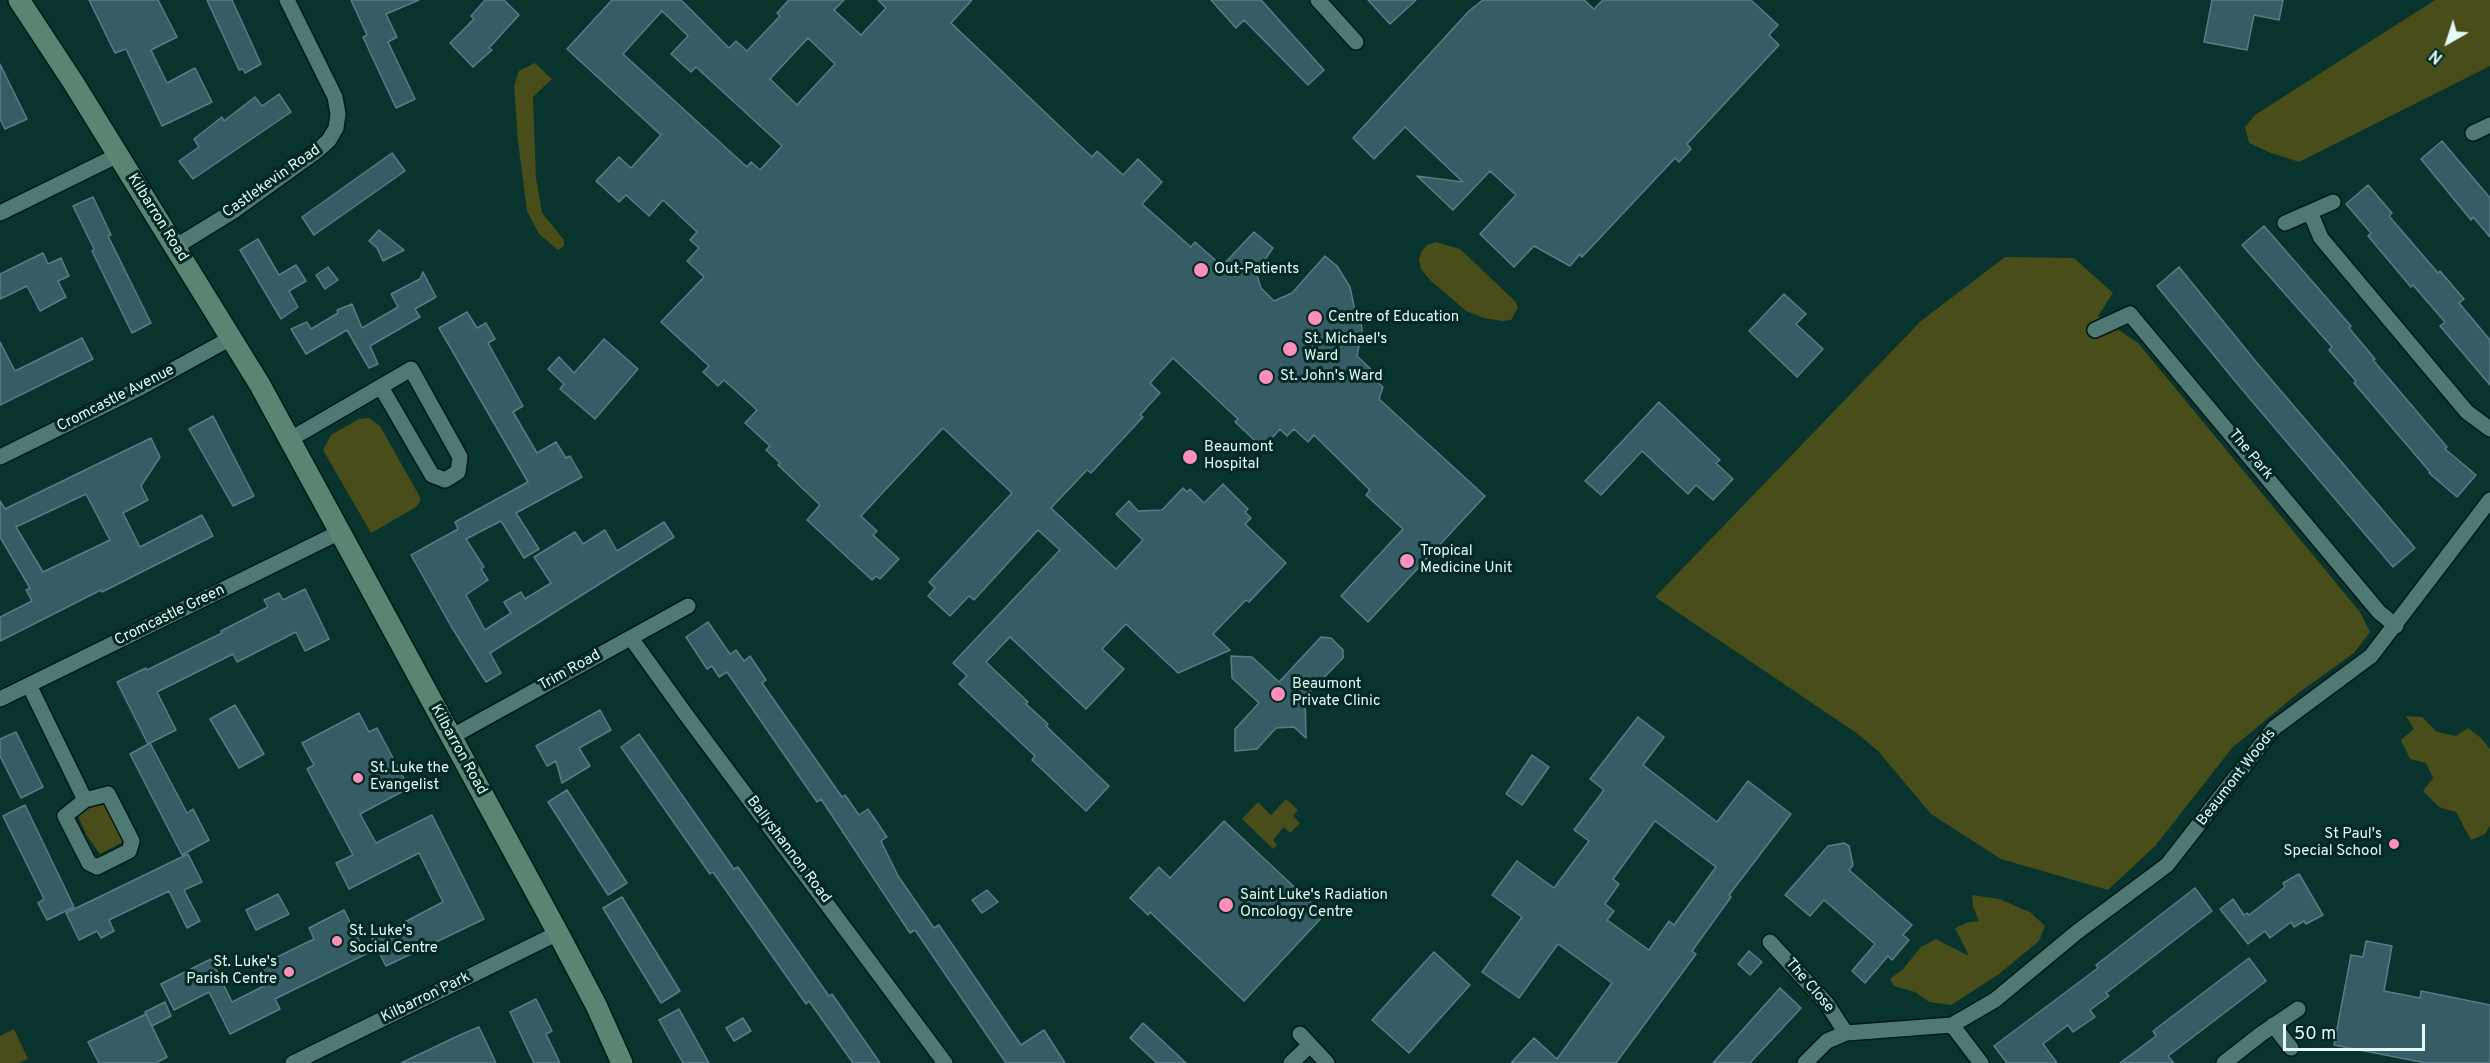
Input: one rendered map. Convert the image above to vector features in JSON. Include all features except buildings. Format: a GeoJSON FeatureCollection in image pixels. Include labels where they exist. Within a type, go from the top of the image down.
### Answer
{"type":"FeatureCollection","features":[{"type":"Feature","properties":{"kind":"street","name":"Kilbarron Road"},"geometry":{"type":"LineString","coordinates":[[19,0],[231,338],[289,440],[558,933],[596,1005],[622,1063]]}},
{"type":"Feature","properties":{"kind":"street","name":"Castlekevin Road"},"geometry":{"type":"LineString","coordinates":[[175,247],[235,210],[317,151],[329,140],[336,128],[338,114],[335,97],[287,0]]}},
{"type":"Feature","properties":{"kind":"street"},"geometry":{"type":"LineString","coordinates":[[1318,0],[1356,42]]}},
{"type":"Feature","properties":{"kind":"street"},"geometry":{"type":"LineString","coordinates":[[2473,134],[2490,125]]}},
{"type":"Feature","properties":{"kind":"street"},"geometry":{"type":"LineString","coordinates":[[0,213],[118,155]]}},
{"type":"Feature","properties":{"kind":"street"},"geometry":{"type":"LineString","coordinates":[[2285,223],[2334,202]]}},
{"type":"Feature","properties":{"kind":"street"},"geometry":{"type":"LineString","coordinates":[[2310,212],[2321,238],[2467,412],[2490,429]]}},
{"type":"Feature","properties":{"kind":"street","name":"The Park"},"geometry":{"type":"LineString","coordinates":[[2095,330],[2130,314],[2379,612],[2396,626]]}},
{"type":"Feature","properties":{"kind":"street","name":"Cromcastle Avenue"},"geometry":{"type":"LineString","coordinates":[[0,457],[140,388],[231,338]]}},
{"type":"Feature","properties":{"kind":"street"},"geometry":{"type":"LineString","coordinates":[[289,440],[411,369],[460,457],[458,472],[446,480],[432,475],[381,387]]}},
{"type":"Feature","properties":{"kind":"street","name":"Beaumont Woods"},"geometry":{"type":"LineString","coordinates":[[1952,1025],[1995,1000],[2077,932],[2167,865],[2274,729],[2371,656],[2490,500]]}},
{"type":"Feature","properties":{"kind":"street","name":"Cromcastle Green"},"geometry":{"type":"LineString","coordinates":[[0,699],[340,532]]}},
{"type":"Feature","properties":{"kind":"street","name":"Trim Road"},"geometry":{"type":"LineString","coordinates":[[451,737],[688,606]]}},
{"type":"Feature","properties":{"kind":"street","name":"Ballyshannon Road"},"geometry":{"type":"LineString","coordinates":[[631,638],[945,1063]]}},
{"type":"Feature","properties":{"kind":"street"},"geometry":{"type":"LineString","coordinates":[[29,685],[85,800]]}},
{"type":"Feature","properties":{"kind":"street"},"geometry":{"type":"LineString","coordinates":[[108,794],[132,841],[129,851],[97,867],[88,863],[65,816],[85,800],[108,794]]}},
{"type":"Feature","properties":{"kind":"street","name":"Kilbarron Park"},"geometry":{"type":"LineString","coordinates":[[293,1063],[558,933]]}},
{"type":"Feature","properties":{"kind":"street","name":"The Close"},"geometry":{"type":"LineString","coordinates":[[1770,942],[1827,1004],[1846,1033]]}},
{"type":"Feature","properties":{"kind":"street"},"geometry":{"type":"LineString","coordinates":[[2224,1063],[2273,1025],[2298,1009]]}},
{"type":"Feature","properties":{"kind":"street"},"geometry":{"type":"LineString","coordinates":[[1805,1063],[1827,1041],[1846,1033],[1952,1025],[1981,1063]]}},
{"type":"Feature","properties":{"kind":"street"},"geometry":{"type":"LineString","coordinates":[[2273,1025],[2291,1048]]}},
{"type":"Feature","properties":{"kind":"street"},"geometry":{"type":"LineString","coordinates":[[1291,1063],[1305,1040],[1327,1063]]}},
{"type":"Feature","properties":{"kind":"green space"},"geometry":{"type":"Polygon","coordinates":[[[2435,0],[2490,0],[2490,66],[2299,162],[2249,143],[2245,127],[2255,115],[2435,0]]]}},
{"type":"Feature","properties":{"kind":"green space"},"geometry":{"type":"Polygon","coordinates":[[[535,63],[552,79],[533,97],[536,178],[542,213],[564,240],[564,246],[558,250],[539,234],[527,211],[518,141],[514,86],[519,71],[535,63]]]}},
{"type":"Feature","properties":{"kind":"green space"},"geometry":{"type":"Polygon","coordinates":[[[1435,242],[1460,249],[1516,302],[1518,308],[1511,320],[1484,318],[1466,311],[1430,280],[1421,269],[1419,260],[1421,252],[1427,245],[1435,242]]]}},
{"type":"Feature","properties":{"kind":"green space"},"geometry":{"type":"Polygon","coordinates":[[[2005,257],[2074,258],[2113,293],[2098,316],[2138,343],[2360,612],[2370,632],[2354,653],[2297,694],[2232,748],[2156,845],[2108,890],[2001,859],[1931,814],[1878,751],[1858,734],[1655,597],[1921,321],[2005,257]]]}},
{"type":"Feature","properties":{"kind":"green space"},"geometry":{"type":"Polygon","coordinates":[[[369,418],[380,426],[420,497],[420,502],[416,507],[371,533],[323,450],[331,435],[359,419],[369,418]]]}},
{"type":"Feature","properties":{"kind":"green space"},"geometry":{"type":"Polygon","coordinates":[[[2406,716],[2422,717],[2437,732],[2456,736],[2468,728],[2490,749],[2490,826],[2485,834],[2471,840],[2456,812],[2439,807],[2423,791],[2433,778],[2426,763],[2410,759],[2401,740],[2414,729],[2406,716]]]}},
{"type":"Feature","properties":{"kind":"green space"},"geometry":{"type":"Polygon","coordinates":[[[104,796],[119,822],[123,842],[100,854],[87,836],[75,810],[104,796]]]}},
{"type":"Feature","properties":{"kind":"green space"},"geometry":{"type":"Polygon","coordinates":[[[1286,799],[1298,810],[1293,816],[1300,823],[1290,833],[1284,827],[1273,840],[1277,845],[1273,849],[1242,819],[1258,802],[1271,815],[1286,799]]]}},
{"type":"Feature","properties":{"kind":"green space"},"geometry":{"type":"Polygon","coordinates":[[[1972,895],[1999,899],[2030,912],[2045,926],[2039,941],[1999,974],[1951,1005],[1929,1002],[1915,992],[1894,986],[1890,979],[1903,969],[1921,947],[1936,939],[1969,956],[1955,928],[1969,922],[1979,921],[1973,907],[1972,895]]]}},
{"type":"Feature","properties":{"kind":"green space"},"geometry":{"type":"Polygon","coordinates":[[[14,1029],[28,1059],[19,1063],[0,1063],[0,1036],[14,1029]]]}},
{"type":"Feature","properties":{"kind":"place","name":"Out-Patients"},"geometry":{"type":"Point","coordinates":[1201,270]}},
{"type":"Feature","properties":{"kind":"place","name":"Centre of Education"},"geometry":{"type":"Point","coordinates":[1315,318]}},
{"type":"Feature","properties":{"kind":"place","name":"St. Michael's Ward"},"geometry":{"type":"Point","coordinates":[1290,349]}},
{"type":"Feature","properties":{"kind":"place","name":"St. John's Ward"},"geometry":{"type":"Point","coordinates":[1266,377]}},
{"type":"Feature","properties":{"kind":"place","name":"Beaumont Hospital"},"geometry":{"type":"Point","coordinates":[1190,457]}},
{"type":"Feature","properties":{"kind":"place","name":"Tropical Medicine Unit"},"geometry":{"type":"Point","coordinates":[1407,561]}},
{"type":"Feature","properties":{"kind":"place","name":"Beaumont Private Clinic"},"geometry":{"type":"Point","coordinates":[1278,694]}},
{"type":"Feature","properties":{"kind":"place","name":"St. Luke the Evangelist"},"geometry":{"type":"Point","coordinates":[358,778]}},
{"type":"Feature","properties":{"kind":"place","name":"St Paul's Special School"},"geometry":{"type":"Point","coordinates":[2394,844]}},
{"type":"Feature","properties":{"kind":"place","name":"Saint Luke's Radiation Oncology Centre"},"geometry":{"type":"Point","coordinates":[1226,905]}},
{"type":"Feature","properties":{"kind":"place","name":"St. Luke's Social Centre"},"geometry":{"type":"Point","coordinates":[337,941]}},
{"type":"Feature","properties":{"kind":"place","name":"St. Luke's Parish Centre"},"geometry":{"type":"Point","coordinates":[289,972]}}]}
